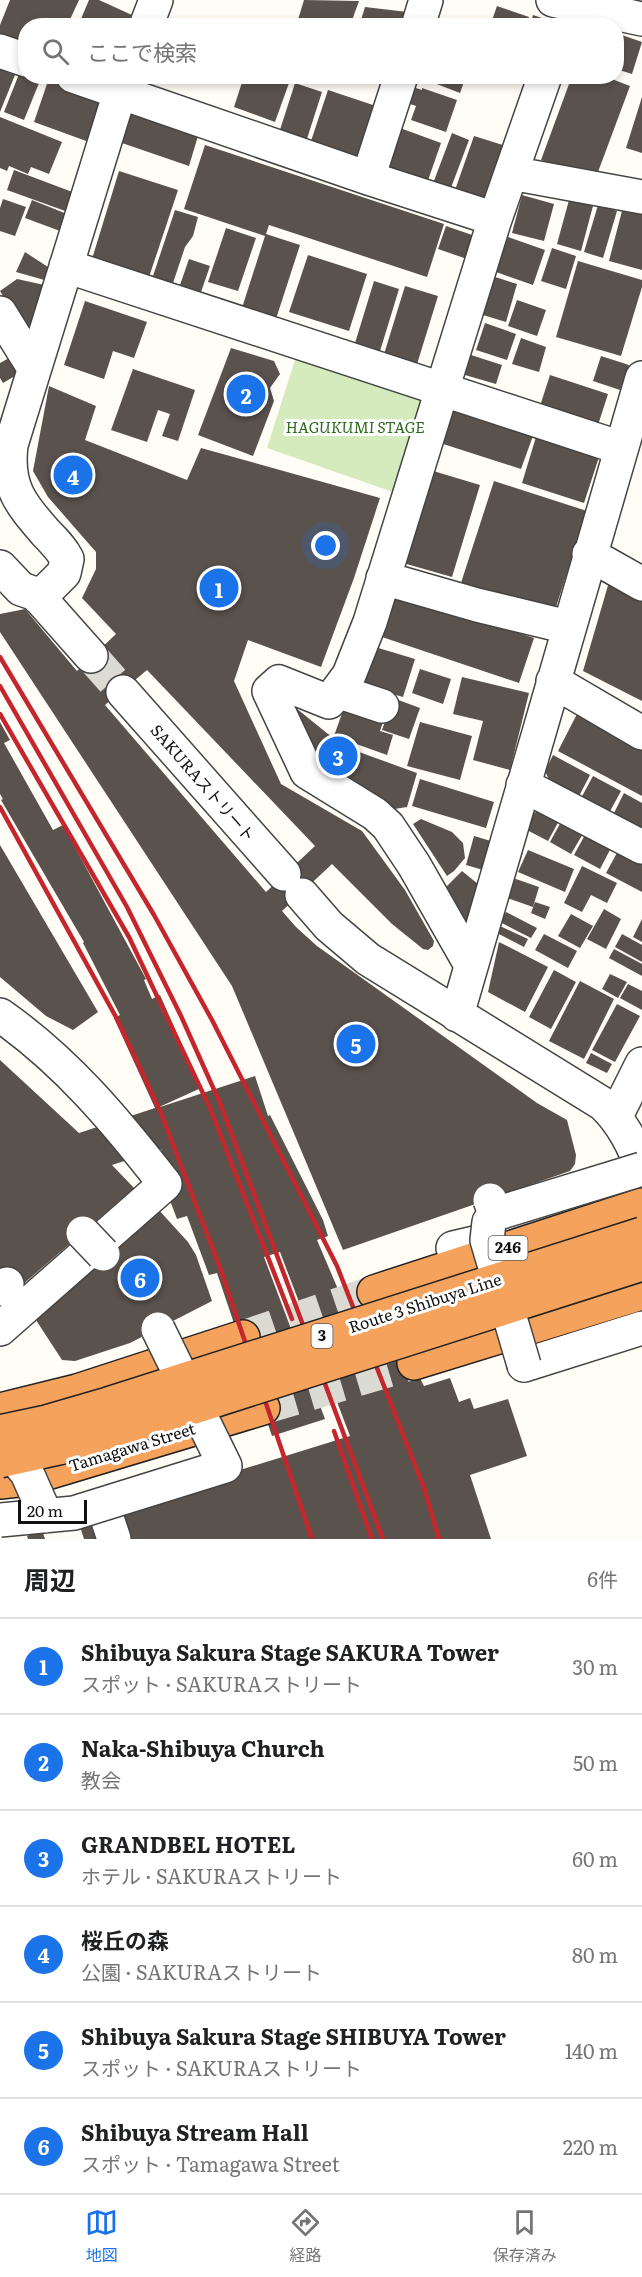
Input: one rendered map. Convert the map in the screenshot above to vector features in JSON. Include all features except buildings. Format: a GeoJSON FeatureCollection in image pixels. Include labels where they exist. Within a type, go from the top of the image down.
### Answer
{"type":"FeatureCollection","features":[{"type":"Feature","properties":{"kind":"highway","name":"246"},"geometry":{"type":"LineString","coordinates":[[395,1328],[642,1205]]}},
{"type":"Feature","properties":{"kind":"highway","name":"246"},"geometry":{"type":"LineString","coordinates":[[395,1328],[642,1236]]}},
{"type":"Feature","properties":{"kind":"highway","name":"Route 3 Shibuya Line"},"geometry":{"type":"LineString","coordinates":[[3,1413],[46,1422],[642,1236]]}},
{"type":"Feature","properties":{"kind":"highway"},"geometry":{"type":"LineString","coordinates":[[395,1328],[642,1263]]}},
{"type":"Feature","properties":{"kind":"highway","name":"Route 3 Shibuya Line"},"geometry":{"type":"LineString","coordinates":[[0,1462],[59,1449],[119,1431],[642,1263]]}},
{"type":"Feature","properties":{"kind":"highway"},"geometry":{"type":"LineString","coordinates":[[395,1328],[642,1293]]}},
{"type":"Feature","properties":{"kind":"highway"},"geometry":{"type":"LineString","coordinates":[[3,1413],[78,1391],[253,1373]]}},
{"type":"Feature","properties":{"kind":"highway"},"geometry":{"type":"LineString","coordinates":[[0,1462],[13,1455],[126,1426],[253,1373]]}},
{"type":"Feature","properties":{"kind":"highway"},"geometry":{"type":"LineString","coordinates":[[0,1439],[253,1373]]}},
{"type":"Feature","properties":{"kind":"highway","name":"Tamagawa Street"},"geometry":{"type":"LineString","coordinates":[[0,1482],[27,1479],[253,1373]]}},
{"type":"Feature","properties":{"kind":"street"},"geometry":{"type":"LineString","coordinates":[[149,18],[156,0]]}},
{"type":"Feature","properties":{"kind":"street"},"geometry":{"type":"LineString","coordinates":[[420,18],[426,0]]}},
{"type":"Feature","properties":{"kind":"street"},"geometry":{"type":"LineString","coordinates":[[562,9],[642,19]]}},
{"type":"Feature","properties":{"kind":"street"},"geometry":{"type":"LineString","coordinates":[[0,51],[18,57]]}},
{"type":"Feature","properties":{"kind":"street"},"geometry":{"type":"LineString","coordinates":[[36,595],[64,573],[67,559],[22,503],[9,468],[11,445],[122,84],[368,178],[495,219]]}},
{"type":"Feature","properties":{"kind":"street"},"geometry":{"type":"LineString","coordinates":[[368,178],[398,84]]}},
{"type":"Feature","properties":{"kind":"street"},"geometry":{"type":"LineString","coordinates":[[471,965],[414,865],[388,826],[375,814],[306,772],[269,691],[279,682],[329,702],[349,675],[370,622],[495,219],[542,84]]}},
{"type":"Feature","properties":{"kind":"street"},"geometry":{"type":"LineString","coordinates":[[511,173],[642,196]]}},
{"type":"Feature","properties":{"kind":"street"},"geometry":{"type":"LineString","coordinates":[[66,266],[441,391],[621,448]]}},
{"type":"Feature","properties":{"kind":"street"},"geometry":{"type":"LineString","coordinates":[[0,313],[34,368]]}},
{"type":"Feature","properties":{"kind":"street"},"geometry":{"type":"LineString","coordinates":[[457,1015],[642,378]]}},
{"type":"Feature","properties":{"kind":"street"},"geometry":{"type":"LineString","coordinates":[[590,554],[642,584]]}},
{"type":"Feature","properties":{"kind":"street"},"geometry":{"type":"LineString","coordinates":[[0,567],[21,589],[36,595],[91,656]]}},
{"type":"Feature","properties":{"kind":"street"},"geometry":{"type":"LineString","coordinates":[[383,578],[477,605],[568,627]]}},
{"type":"Feature","properties":{"kind":"street"},"geometry":{"type":"LineString","coordinates":[[553,681],[642,733]]}},
{"type":"Feature","properties":{"kind":"street"},"geometry":{"type":"LineString","coordinates":[[337,691],[382,706]]}},
{"type":"Feature","properties":{"kind":"street","name":"SAKURAストリート"},"geometry":{"type":"LineString","coordinates":[[123,692],[329,926],[368,959],[603,1104],[616,1116]]}},
{"type":"Feature","properties":{"kind":"street"},"geometry":{"type":"LineString","coordinates":[[523,785],[642,847]]}},
{"type":"Feature","properties":{"kind":"street"},"geometry":{"type":"LineString","coordinates":[[0,1015],[28,1034],[84,1086],[127,1135],[165,1184],[11,1293],[0,1329]]}},
{"type":"Feature","properties":{"kind":"street"},"geometry":{"type":"LineString","coordinates":[[453,1248],[491,1218],[641,1165],[616,1116],[642,1064]]}},
{"type":"Feature","properties":{"kind":"street"},"geometry":{"type":"LineString","coordinates":[[491,1218],[508,1347],[524,1365],[637,1337]]}},
{"type":"Feature","properties":{"kind":"street"},"geometry":{"type":"LineString","coordinates":[[0,1520],[74,1513],[103,1506],[225,1466],[158,1329]]}},
{"type":"Feature","properties":{"kind":"street"},"geometry":{"type":"LineString","coordinates":[[0,1439],[27,1473],[46,1516]]}},
{"type":"Feature","properties":{"kind":"street"},"geometry":{"type":"LineString","coordinates":[[103,1506],[114,1539]]}},
{"type":"Feature","properties":{"kind":"green space","name":"HAGUKUMI STAGE"},"geometry":{"type":"Polygon","coordinates":[[[296,357],[423,399],[393,492],[267,448],[296,357]]]}},
{"type":"Feature","properties":{"kind":"tunnel"},"geometry":{"type":"LineString","coordinates":[[91,656],[123,692]]}},
{"type":"Feature","properties":{"kind":"tunnel"},"geometry":{"type":"LineString","coordinates":[[243,1337],[374,1292]]}},
{"type":"Feature","properties":{"kind":"tunnel"},"geometry":{"type":"LineString","coordinates":[[263,1408],[414,1363]]}},
{"type":"Feature","properties":{"kind":"railway"},"geometry":{"type":"LineString","coordinates":[[0,657],[154,915],[212,1020],[337,1266],[424,1488],[439,1539]]}},
{"type":"Feature","properties":{"kind":"railway"},"geometry":{"type":"LineString","coordinates":[[0,686],[127,907],[181,1016],[220,1103],[383,1539]]}},
{"type":"Feature","properties":{"kind":"railway"},"geometry":{"type":"LineString","coordinates":[[0,714],[129,937],[210,1108],[292,1319]]}},
{"type":"Feature","properties":{"kind":"railway"},"geometry":{"type":"LineString","coordinates":[[0,807],[116,1017],[161,1113],[220,1268],[312,1539]]}},
{"type":"Feature","properties":{"kind":"railway"},"geometry":{"type":"LineString","coordinates":[[334,1431],[372,1539]]}},
{"type":"Feature","properties":{"kind":"place","name":"Naka-Shibuya Church"},"geometry":{"type":"Point","coordinates":[246,394]}},
{"type":"Feature","properties":{"kind":"place","name":"桜丘の森"},"geometry":{"type":"Point","coordinates":[73,475]}},
{"type":"Feature","properties":{"kind":"place","name":"Shibuya Sakura Stage SAKURA Tower"},"geometry":{"type":"Point","coordinates":[219,588]}},
{"type":"Feature","properties":{"kind":"place","name":"GRANDBEL HOTEL"},"geometry":{"type":"Point","coordinates":[338,756]}},
{"type":"Feature","properties":{"kind":"place","name":"Shibuya Sakura Stage SHIBUYA Tower"},"geometry":{"type":"Point","coordinates":[356,1044]}},
{"type":"Feature","properties":{"kind":"place","name":"Shibuya Stream Hall"},"geometry":{"type":"Point","coordinates":[140,1278]}}]}
